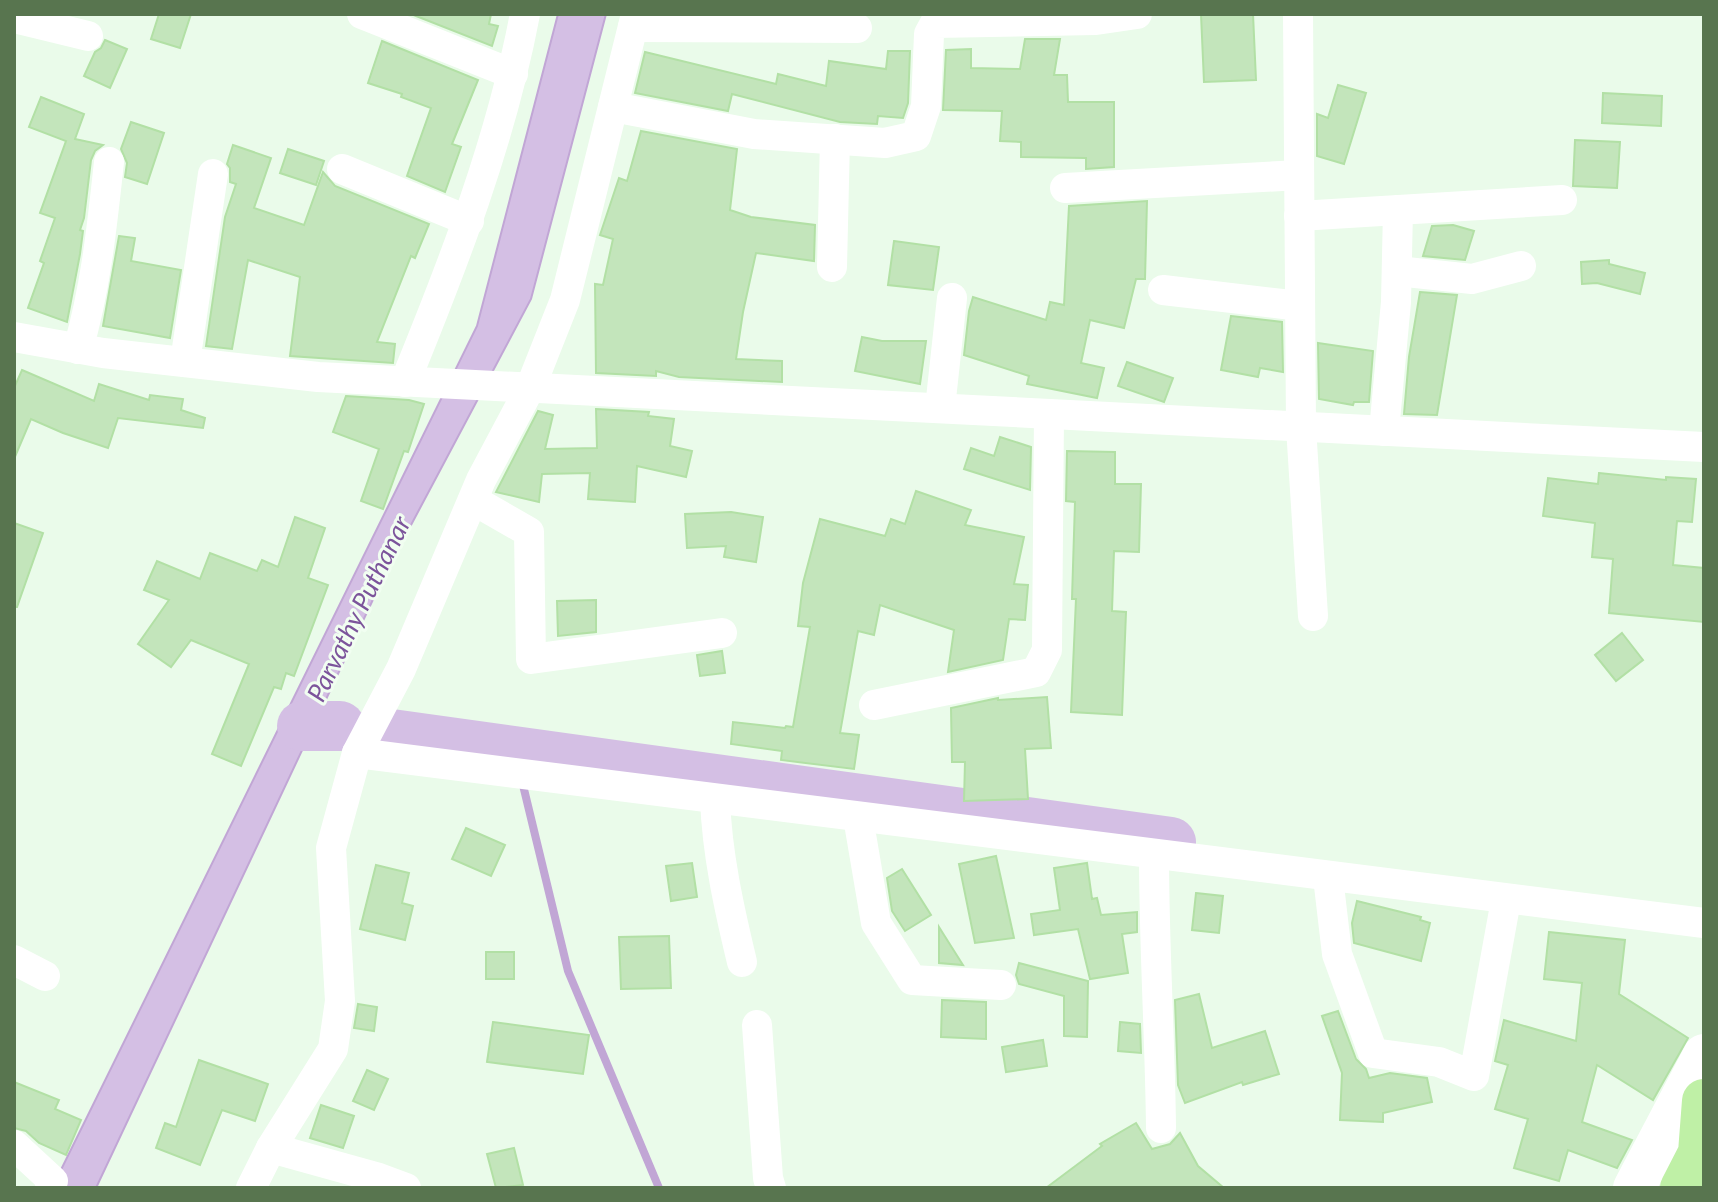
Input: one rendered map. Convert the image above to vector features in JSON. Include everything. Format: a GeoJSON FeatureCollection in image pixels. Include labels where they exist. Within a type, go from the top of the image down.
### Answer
{"type":"FeatureCollection","features":[{"type":"Feature","properties":{"kind":"highway"},"geometry":{"type":"LineString","coordinates":[[1691,1170],[1704,1101]]}},
{"type":"Feature","properties":{"kind":"street"},"geometry":{"type":"LineString","coordinates":[[362,14],[513,74]]}},
{"type":"Feature","properties":{"kind":"street"},"geometry":{"type":"LineString","coordinates":[[405,382],[469,221],[513,74],[525,14]]}},
{"type":"Feature","properties":{"kind":"street"},"geometry":{"type":"LineString","coordinates":[[613,107],[754,134],[885,143],[916,136],[926,106],[929,34],[935,23],[1096,20],[1137,14]]}},
{"type":"Feature","properties":{"kind":"street"},"geometry":{"type":"LineString","coordinates":[[1298,14],[1301,427],[1313,616]]}},
{"type":"Feature","properties":{"kind":"street"},"geometry":{"type":"LineString","coordinates":[[14,18],[88,36]]}},
{"type":"Feature","properties":{"kind":"street"},"geometry":{"type":"LineString","coordinates":[[251,1188],[271,1148],[333,1049],[340,1001],[331,848],[357,753],[401,669],[520,386],[565,300],[635,20],[857,28]]}},
{"type":"Feature","properties":{"kind":"street"},"geometry":{"type":"LineString","coordinates":[[832,267],[835,139]]}},
{"type":"Feature","properties":{"kind":"street"},"geometry":{"type":"LineString","coordinates":[[78,349],[96,278],[109,162]]}},
{"type":"Feature","properties":{"kind":"street"},"geometry":{"type":"LineString","coordinates":[[342,169],[469,221]]}},
{"type":"Feature","properties":{"kind":"street"},"geometry":{"type":"LineString","coordinates":[[185,362],[213,174]]}},
{"type":"Feature","properties":{"kind":"street"},"geometry":{"type":"LineString","coordinates":[[1065,188],[1299,175]]}},
{"type":"Feature","properties":{"kind":"street"},"geometry":{"type":"LineString","coordinates":[[1299,216],[1562,200]]}},
{"type":"Feature","properties":{"kind":"street"},"geometry":{"type":"LineString","coordinates":[[1384,431],[1397,271],[1398,210]]}},
{"type":"Feature","properties":{"kind":"street"},"geometry":{"type":"LineString","coordinates":[[1397,271],[1472,279],[1521,266]]}},
{"type":"Feature","properties":{"kind":"street"},"geometry":{"type":"LineString","coordinates":[[1163,290],[1300,306]]}},
{"type":"Feature","properties":{"kind":"street"},"geometry":{"type":"LineString","coordinates":[[940,408],[952,298]]}},
{"type":"Feature","properties":{"kind":"street"},"geometry":{"type":"LineString","coordinates":[[14,337],[78,349],[318,377],[1704,447]]}},
{"type":"Feature","properties":{"kind":"street"},"geometry":{"type":"LineString","coordinates":[[874,705],[1036,672],[1047,650],[1049,414]]}},
{"type":"Feature","properties":{"kind":"street"},"geometry":{"type":"LineString","coordinates":[[473,500],[529,532],[531,659],[722,633]]}},
{"type":"Feature","properties":{"kind":"street"},"geometry":{"type":"LineString","coordinates":[[357,753],[1704,923]]}},
{"type":"Feature","properties":{"kind":"street"},"geometry":{"type":"LineString","coordinates":[[715,799],[716,834],[742,962]]}},
{"type":"Feature","properties":{"kind":"street"},"geometry":{"type":"LineString","coordinates":[[858,817],[876,923],[912,980],[1001,985]]}},
{"type":"Feature","properties":{"kind":"street"},"geometry":{"type":"LineString","coordinates":[[1154,855],[1154,951],[1160,1033],[1161,1128]]}},
{"type":"Feature","properties":{"kind":"street"},"geometry":{"type":"LineString","coordinates":[[1328,877],[1337,954],[1373,1053],[1439,1062],[1474,1076],[1506,900]]}},
{"type":"Feature","properties":{"kind":"street"},"geometry":{"type":"LineString","coordinates":[[14,960],[45,976]]}},
{"type":"Feature","properties":{"kind":"street"},"geometry":{"type":"LineString","coordinates":[[757,1025],[771,1188]]}},
{"type":"Feature","properties":{"kind":"street"},"geometry":{"type":"LineString","coordinates":[[1634,1188],[1704,1055]]}},
{"type":"Feature","properties":{"kind":"street"},"geometry":{"type":"LineString","coordinates":[[14,1145],[53,1181],[50,1188]]}},
{"type":"Feature","properties":{"kind":"street"},"geometry":{"type":"LineString","coordinates":[[271,1148],[406,1188]]}},
{"type":"Feature","properties":{"kind":"water","name":"Parvathy Puthanar"},"geometry":{"type":"Polygon","coordinates":[[[558,14],[606,14],[531,299],[385,574],[96,1188],[52,1188],[477,326],[558,14]]]}},
{"type":"Feature","properties":{"kind":"building"},"geometry":{"type":"Polygon","coordinates":[[[159,14],[191,14],[180,48],[151,39],[159,14]]]}},
{"type":"Feature","properties":{"kind":"building"},"geometry":{"type":"Polygon","coordinates":[[[411,14],[491,14],[489,24],[498,26],[492,46],[411,14]]]}},
{"type":"Feature","properties":{"kind":"building"},"geometry":{"type":"Polygon","coordinates":[[[1201,14],[1253,14],[1256,80],[1204,82],[1201,14]]]}},
{"type":"Feature","properties":{"kind":"building"},"geometry":{"type":"Polygon","coordinates":[[[1025,39],[1060,39],[1054,75],[1067,75],[1068,102],[1114,102],[1114,167],[1086,169],[1086,158],[1021,157],[1021,142],[1000,141],[1002,111],[943,110],[946,50],[971,49],[971,68],[1020,69],[1025,39]]]}},
{"type":"Feature","properties":{"kind":"building"},"geometry":{"type":"Polygon","coordinates":[[[105,40],[127,49],[110,88],[84,76],[95,52],[105,40]]]}},
{"type":"Feature","properties":{"kind":"building"},"geometry":{"type":"Polygon","coordinates":[[[382,41],[478,80],[452,144],[461,147],[445,192],[407,176],[431,108],[368,83],[382,41]]]}},
{"type":"Feature","properties":{"kind":"building"},"geometry":{"type":"Polygon","coordinates":[[[888,51],[910,51],[908,103],[903,118],[878,116],[877,124],[840,122],[732,94],[728,111],[635,93],[645,52],[776,84],[778,74],[826,86],[829,61],[886,69],[888,51]]]}},
{"type":"Feature","properties":{"kind":"building"},"geometry":{"type":"Polygon","coordinates":[[[1338,85],[1366,93],[1344,164],[1317,156],[1317,114],[1328,118],[1338,85]]]}},
{"type":"Feature","properties":{"kind":"building"},"geometry":{"type":"Polygon","coordinates":[[[1603,93],[1662,96],[1661,126],[1602,123],[1603,93]]]}},
{"type":"Feature","properties":{"kind":"building"},"geometry":{"type":"Polygon","coordinates":[[[41,97],[84,114],[75,139],[103,145],[95,151],[91,160],[80,230],[83,231],[80,254],[67,322],[28,308],[55,218],[40,213],[66,141],[29,127],[41,97]]]}},
{"type":"Feature","properties":{"kind":"building"},"geometry":{"type":"Polygon","coordinates":[[[131,122],[164,133],[147,184],[125,177],[127,163],[121,149],[131,122]]]}},
{"type":"Feature","properties":{"kind":"building"},"geometry":{"type":"Polygon","coordinates":[[[641,131],[737,149],[730,210],[751,217],[815,225],[814,261],[756,253],[743,312],[736,359],[782,361],[782,382],[679,377],[656,371],[656,376],[596,373],[595,284],[603,285],[613,239],[600,235],[619,178],[627,181],[641,131]]]}},
{"type":"Feature","properties":{"kind":"building"},"geometry":{"type":"Polygon","coordinates":[[[1575,140],[1620,142],[1617,188],[1573,186],[1575,140]]]}},
{"type":"Feature","properties":{"kind":"building"},"geometry":{"type":"Polygon","coordinates":[[[233,145],[271,158],[254,208],[304,225],[323,172],[335,186],[429,224],[415,258],[411,256],[377,342],[395,344],[393,363],[290,356],[300,277],[248,260],[232,349],[206,346],[225,217],[236,184],[230,182],[227,164],[233,145]]]}},
{"type":"Feature","properties":{"kind":"building"},"geometry":{"type":"Polygon","coordinates":[[[288,149],[324,161],[316,185],[280,173],[288,149]]]}},
{"type":"Feature","properties":{"kind":"building"},"geometry":{"type":"Polygon","coordinates":[[[1147,201],[1145,279],[1136,279],[1124,328],[1090,320],[1081,363],[1104,368],[1097,398],[1027,384],[1029,376],[964,355],[973,297],[1046,320],[1050,302],[1064,305],[1069,206],[1147,201]]]}},
{"type":"Feature","properties":{"kind":"building"},"geometry":{"type":"Polygon","coordinates":[[[1453,225],[1474,231],[1465,260],[1423,256],[1432,226],[1453,225]]]}},
{"type":"Feature","properties":{"kind":"building"},"geometry":{"type":"Polygon","coordinates":[[[119,236],[135,238],[131,261],[181,270],[170,338],[103,326],[119,236]]]}},
{"type":"Feature","properties":{"kind":"building"},"geometry":{"type":"Polygon","coordinates":[[[894,241],[939,247],[933,290],[888,285],[894,241]]]}},
{"type":"Feature","properties":{"kind":"building"},"geometry":{"type":"Polygon","coordinates":[[[1609,260],[1609,264],[1645,273],[1640,294],[1597,283],[1582,284],[1581,262],[1609,260]]]}},
{"type":"Feature","properties":{"kind":"building"},"geometry":{"type":"Polygon","coordinates":[[[1420,292],[1457,295],[1437,415],[1404,414],[1409,357],[1420,292]]]}},
{"type":"Feature","properties":{"kind":"building"},"geometry":{"type":"Polygon","coordinates":[[[1231,316],[1282,322],[1283,372],[1260,368],[1258,377],[1221,370],[1231,316]]]}},
{"type":"Feature","properties":{"kind":"building"},"geometry":{"type":"Polygon","coordinates":[[[862,337],[882,341],[926,341],[920,384],[855,371],[862,337]]]}},
{"type":"Feature","properties":{"kind":"building"},"geometry":{"type":"Polygon","coordinates":[[[1318,343],[1373,351],[1369,402],[1354,402],[1353,405],[1319,399],[1318,343]]]}},
{"type":"Feature","properties":{"kind":"building"},"geometry":{"type":"Polygon","coordinates":[[[1127,362],[1173,378],[1164,402],[1118,386],[1127,362]]]}},
{"type":"Feature","properties":{"kind":"building"},"geometry":{"type":"Polygon","coordinates":[[[22,370],[94,401],[99,384],[149,400],[150,395],[183,399],[181,410],[205,418],[203,428],[118,418],[108,448],[31,419],[14,459],[14,388],[22,370]]]}},
{"type":"Feature","properties":{"kind":"building"},"geometry":{"type":"Polygon","coordinates":[[[346,396],[409,400],[424,404],[408,452],[404,451],[383,509],[361,501],[379,449],[333,432],[346,396]]]}},
{"type":"Feature","properties":{"kind":"building"},"geometry":{"type":"Polygon","coordinates":[[[596,409],[649,412],[648,416],[674,419],[670,446],[692,451],[686,477],[637,466],[635,502],[588,499],[590,473],[542,474],[539,502],[496,492],[538,411],[553,415],[545,449],[597,448],[596,409]]]}},
{"type":"Feature","properties":{"kind":"building"},"geometry":{"type":"Polygon","coordinates":[[[1000,437],[1031,447],[1030,490],[964,469],[971,448],[994,456],[1000,437]]]}},
{"type":"Feature","properties":{"kind":"building"},"geometry":{"type":"Polygon","coordinates":[[[1067,451],[1115,452],[1115,484],[1141,484],[1139,552],[1114,551],[1112,611],[1126,612],[1122,715],[1071,712],[1076,599],[1072,599],[1075,502],[1066,501],[1067,451]]]}},
{"type":"Feature","properties":{"kind":"building"},"geometry":{"type":"Polygon","coordinates":[[[1599,473],[1666,480],[1666,477],[1696,479],[1692,522],[1677,521],[1673,565],[1704,568],[1704,622],[1609,613],[1613,559],[1592,557],[1595,523],[1543,516],[1548,478],[1598,484],[1599,473]]]}},
{"type":"Feature","properties":{"kind":"building"},"geometry":{"type":"Polygon","coordinates":[[[916,491],[971,510],[965,525],[1024,537],[1014,584],[1028,585],[1025,620],[1009,619],[1003,660],[948,672],[954,630],[880,605],[874,635],[858,631],[840,733],[859,735],[854,769],[781,760],[782,751],[731,744],[733,722],[793,727],[810,627],[798,626],[803,583],[820,519],[885,536],[891,519],[905,524],[916,491]]]}},
{"type":"Feature","properties":{"kind":"building"},"geometry":{"type":"Polygon","coordinates":[[[731,512],[763,517],[756,562],[724,557],[726,546],[687,548],[685,514],[731,512]]]}},
{"type":"Feature","properties":{"kind":"building"},"geometry":{"type":"Polygon","coordinates":[[[295,517],[325,528],[308,578],[328,585],[294,676],[286,673],[281,689],[274,687],[241,766],[212,754],[249,664],[191,640],[171,667],[138,644],[169,600],[144,590],[157,561],[200,579],[210,553],[257,571],[262,560],[278,567],[295,517]]]}},
{"type":"Feature","properties":{"kind":"building"},"geometry":{"type":"Polygon","coordinates":[[[14,523],[43,533],[17,607],[14,607],[14,523]]]}},
{"type":"Feature","properties":{"kind":"building"},"geometry":{"type":"Polygon","coordinates":[[[596,600],[596,632],[558,636],[557,601],[596,600]]]}},
{"type":"Feature","properties":{"kind":"building"},"geometry":{"type":"Polygon","coordinates":[[[1622,633],[1643,660],[1616,681],[1595,655],[1622,633]]]}},
{"type":"Feature","properties":{"kind":"building"},"geometry":{"type":"Polygon","coordinates":[[[722,651],[725,673],[700,676],[697,655],[722,651]]]}},
{"type":"Feature","properties":{"kind":"building"},"geometry":{"type":"Polygon","coordinates":[[[1047,697],[1051,748],[1025,749],[1028,799],[964,801],[965,762],[952,762],[951,708],[998,698],[1047,697]]]}},
{"type":"Feature","properties":{"kind":"building"},"geometry":{"type":"Polygon","coordinates":[[[466,828],[505,845],[491,876],[452,859],[466,828]]]}},
{"type":"Feature","properties":{"kind":"building"},"geometry":{"type":"Polygon","coordinates":[[[996,856],[1014,938],[975,943],[959,864],[996,856]]]}},
{"type":"Feature","properties":{"kind":"building"},"geometry":{"type":"Polygon","coordinates":[[[692,863],[697,897],[671,901],[666,866],[692,863]]]}},
{"type":"Feature","properties":{"kind":"building"},"geometry":{"type":"Polygon","coordinates":[[[1087,863],[1092,899],[1097,898],[1101,915],[1137,912],[1137,932],[1122,934],[1128,973],[1090,979],[1078,929],[1034,935],[1031,914],[1060,910],[1054,868],[1087,863]]]}},
{"type":"Feature","properties":{"kind":"building"},"geometry":{"type":"Polygon","coordinates":[[[376,865],[409,873],[402,903],[413,906],[405,940],[360,929],[376,865]]]}},
{"type":"Feature","properties":{"kind":"building"},"geometry":{"type":"Polygon","coordinates":[[[902,869],[931,915],[905,931],[892,911],[887,878],[902,869]]]}},
{"type":"Feature","properties":{"kind":"building"},"geometry":{"type":"Polygon","coordinates":[[[1196,893],[1223,896],[1219,933],[1192,930],[1196,893]]]}},
{"type":"Feature","properties":{"kind":"building"},"geometry":{"type":"Polygon","coordinates":[[[1357,901],[1421,917],[1420,920],[1430,923],[1421,961],[1354,943],[1352,923],[1357,901]]]}},
{"type":"Feature","properties":{"kind":"building"},"geometry":{"type":"Polygon","coordinates":[[[939,927],[944,935],[963,965],[939,963],[939,927]]]}},
{"type":"Feature","properties":{"kind":"building"},"geometry":{"type":"Polygon","coordinates":[[[1549,932],[1625,940],[1619,994],[1688,1038],[1653,1100],[1597,1065],[1582,1122],[1632,1140],[1617,1168],[1568,1150],[1559,1181],[1514,1168],[1528,1119],[1495,1109],[1508,1065],[1495,1061],[1504,1020],[1576,1041],[1582,983],[1544,979],[1549,932]]]}},
{"type":"Feature","properties":{"kind":"building"},"geometry":{"type":"Polygon","coordinates":[[[669,936],[671,988],[621,989],[619,937],[669,936]]]}},
{"type":"Feature","properties":{"kind":"building"},"geometry":{"type":"Polygon","coordinates":[[[486,952],[514,952],[514,979],[486,979],[486,952]]]}},
{"type":"Feature","properties":{"kind":"building"},"geometry":{"type":"Polygon","coordinates":[[[1019,963],[1088,981],[1087,1037],[1064,1036],[1064,996],[1019,984],[1016,975],[1019,963]]]}},
{"type":"Feature","properties":{"kind":"building"},"geometry":{"type":"Polygon","coordinates":[[[1199,994],[1212,1048],[1265,1031],[1279,1074],[1243,1085],[1242,1082],[1185,1103],[1178,1085],[1175,1000],[1199,994]]]}},
{"type":"Feature","properties":{"kind":"building"},"geometry":{"type":"Polygon","coordinates":[[[942,1000],[986,1002],[986,1039],[941,1037],[942,1000]]]}},
{"type":"Feature","properties":{"kind":"building"},"geometry":{"type":"Polygon","coordinates":[[[358,1004],[377,1007],[374,1031],[354,1028],[358,1004]]]}},
{"type":"Feature","properties":{"kind":"building"},"geometry":{"type":"Polygon","coordinates":[[[1338,1011],[1356,1059],[1366,1069],[1369,1078],[1390,1073],[1427,1078],[1432,1102],[1383,1113],[1383,1122],[1340,1120],[1342,1073],[1322,1016],[1338,1011]]]}},
{"type":"Feature","properties":{"kind":"building"},"geometry":{"type":"Polygon","coordinates":[[[493,1022],[589,1035],[583,1074],[487,1062],[493,1022]]]}},
{"type":"Feature","properties":{"kind":"building"},"geometry":{"type":"Polygon","coordinates":[[[1120,1022],[1140,1024],[1141,1053],[1118,1051],[1120,1022]]]}},
{"type":"Feature","properties":{"kind":"building"},"geometry":{"type":"Polygon","coordinates":[[[1043,1040],[1047,1066],[1006,1072],[1002,1047],[1043,1040]]]}},
{"type":"Feature","properties":{"kind":"building"},"geometry":{"type":"Polygon","coordinates":[[[199,1060],[268,1084],[255,1121],[222,1110],[200,1165],[156,1148],[165,1123],[176,1127],[199,1060]]]}},
{"type":"Feature","properties":{"kind":"building"},"geometry":{"type":"Polygon","coordinates":[[[367,1070],[388,1079],[374,1110],[353,1101],[367,1070]]]}},
{"type":"Feature","properties":{"kind":"building"},"geometry":{"type":"Polygon","coordinates":[[[14,1082],[59,1100],[55,1109],[81,1120],[66,1155],[39,1143],[26,1131],[14,1128],[14,1082]]]}},
{"type":"Feature","properties":{"kind":"building"},"geometry":{"type":"Polygon","coordinates":[[[321,1105],[354,1116],[343,1148],[310,1138],[321,1105]]]}},
{"type":"Feature","properties":{"kind":"building"},"geometry":{"type":"Polygon","coordinates":[[[1136,1123],[1152,1149],[1170,1144],[1180,1133],[1198,1166],[1224,1188],[1046,1188],[1102,1146],[1100,1144],[1136,1123]]]}},
{"type":"Feature","properties":{"kind":"building"},"geometry":{"type":"Polygon","coordinates":[[[514,1148],[523,1185],[496,1188],[487,1154],[514,1148]]]}},
{"type":"Feature","properties":{"kind":"waterway"},"geometry":{"type":"LineString","coordinates":[[302,726],[340,726]]}},
{"type":"Feature","properties":{"kind":"waterway"},"geometry":{"type":"LineString","coordinates":[[377,732],[1171,842]]}},
{"type":"Feature","properties":{"kind":"waterway"},"geometry":{"type":"LineString","coordinates":[[506,748],[513,757]]}},
{"type":"Feature","properties":{"kind":"waterway"},"geometry":{"type":"LineString","coordinates":[[522,781],[568,971],[659,1188]]}}]}
